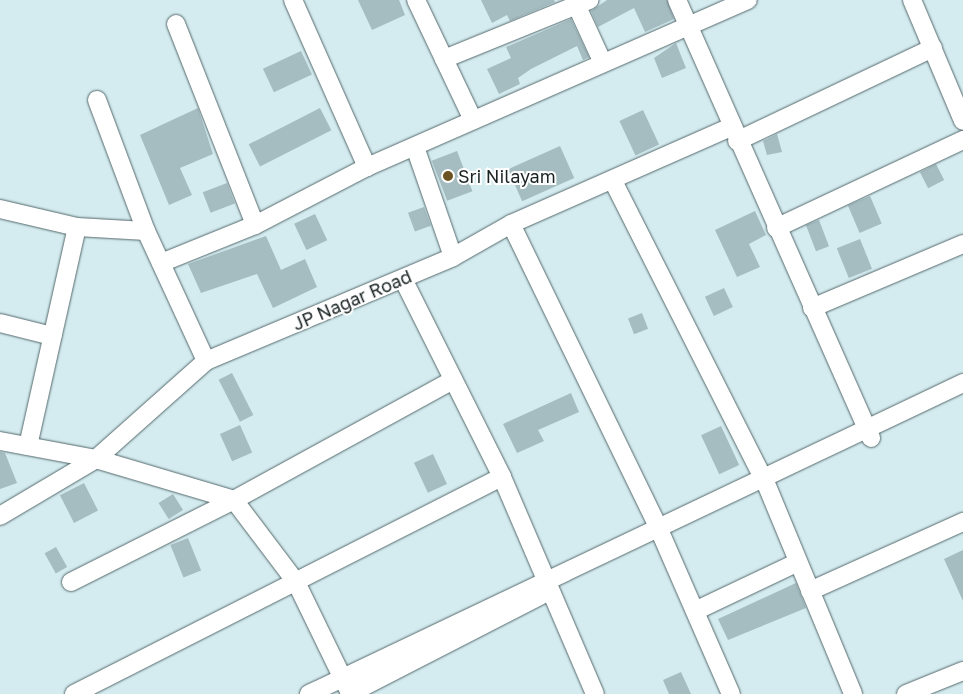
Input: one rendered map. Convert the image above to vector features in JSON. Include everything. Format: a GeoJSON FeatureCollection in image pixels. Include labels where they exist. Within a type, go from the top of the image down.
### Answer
{"type":"FeatureCollection","features":[{"type":"Feature","properties":{"kind":"street"},"geometry":{"type":"LineString","coordinates":[[293,0],[367,167]]}},
{"type":"Feature","properties":{"kind":"street"},"geometry":{"type":"LineString","coordinates":[[416,0],[473,120]]}},
{"type":"Feature","properties":{"kind":"street"},"geometry":{"type":"LineString","coordinates":[[676,0],[689,26],[734,134],[869,433]]}},
{"type":"Feature","properties":{"kind":"street"},"geometry":{"type":"LineString","coordinates":[[161,263],[255,225],[367,167],[748,0]]}},
{"type":"Feature","properties":{"kind":"street"},"geometry":{"type":"LineString","coordinates":[[912,0],[963,121]]}},
{"type":"Feature","properties":{"kind":"street"},"geometry":{"type":"LineString","coordinates":[[444,59],[580,2],[603,63]]}},
{"type":"Feature","properties":{"kind":"street"},"geometry":{"type":"LineString","coordinates":[[176,24],[255,225]]}},
{"type":"Feature","properties":{"kind":"street","name":"JP Nagar Road"},"geometry":{"type":"LineString","coordinates":[[0,516],[96,459],[206,361],[453,257],[511,224],[613,181],[734,134],[933,48]]}},
{"type":"Feature","properties":{"kind":"street"},"geometry":{"type":"LineString","coordinates":[[97,100],[146,231],[206,361]]}},
{"type":"Feature","properties":{"kind":"street"},"geometry":{"type":"LineString","coordinates":[[776,228],[963,140]]}},
{"type":"Feature","properties":{"kind":"street"},"geometry":{"type":"LineString","coordinates":[[415,147],[453,257]]}},
{"type":"Feature","properties":{"kind":"street"},"geometry":{"type":"LineString","coordinates":[[613,181],[765,481],[853,694]]}},
{"type":"Feature","properties":{"kind":"street"},"geometry":{"type":"LineString","coordinates":[[0,209],[77,227],[146,231]]}},
{"type":"Feature","properties":{"kind":"street"},"geometry":{"type":"LineString","coordinates":[[511,224],[660,532],[731,694]]}},
{"type":"Feature","properties":{"kind":"street"},"geometry":{"type":"LineString","coordinates":[[28,446],[77,227]]}},
{"type":"Feature","properties":{"kind":"street"},"geometry":{"type":"LineString","coordinates":[[812,308],[963,244]]}},
{"type":"Feature","properties":{"kind":"street"},"geometry":{"type":"LineString","coordinates":[[403,279],[502,477],[595,694]]}},
{"type":"Feature","properties":{"kind":"street"},"geometry":{"type":"LineString","coordinates":[[0,323],[52,336]]}},
{"type":"Feature","properties":{"kind":"street"},"geometry":{"type":"LineString","coordinates":[[71,582],[234,500],[453,380]]}},
{"type":"Feature","properties":{"kind":"street"},"geometry":{"type":"LineString","coordinates":[[309,694],[342,676],[548,586],[869,433],[963,383]]}},
{"type":"Feature","properties":{"kind":"street"},"geometry":{"type":"LineString","coordinates":[[869,433],[963,396]]}},
{"type":"Feature","properties":{"kind":"street"},"geometry":{"type":"LineString","coordinates":[[0,441],[96,459],[234,500],[296,582],[350,694],[548,586]]}},
{"type":"Feature","properties":{"kind":"street"},"geometry":{"type":"LineString","coordinates":[[74,694],[502,477]]}},
{"type":"Feature","properties":{"kind":"street"},"geometry":{"type":"LineString","coordinates":[[810,591],[963,522]]}},
{"type":"Feature","properties":{"kind":"street"},"geometry":{"type":"LineString","coordinates":[[695,612],[798,562]]}},
{"type":"Feature","properties":{"kind":"street"},"geometry":{"type":"LineString","coordinates":[[906,694],[963,671]]}},
{"type":"Feature","properties":{"kind":"building"},"geometry":{"type":"Polygon","coordinates":[[[358,0],[399,0],[405,15],[372,30],[358,0]]]}},
{"type":"Feature","properties":{"kind":"building"},"geometry":{"type":"Polygon","coordinates":[[[481,0],[554,0],[555,2],[510,21],[507,15],[492,23],[481,0]]]}},
{"type":"Feature","properties":{"kind":"building"},"geometry":{"type":"Polygon","coordinates":[[[607,0],[667,0],[674,19],[645,32],[634,8],[598,27],[591,11],[607,0]]]}},
{"type":"Feature","properties":{"kind":"building"},"geometry":{"type":"Polygon","coordinates":[[[571,19],[589,57],[583,60],[577,46],[531,69],[518,78],[520,84],[499,94],[487,69],[511,58],[506,47],[571,19]]]}},
{"type":"Feature","properties":{"kind":"building"},"geometry":{"type":"Polygon","coordinates":[[[676,43],[686,68],[662,78],[654,58],[676,43]]]}},
{"type":"Feature","properties":{"kind":"building"},"geometry":{"type":"Polygon","coordinates":[[[301,51],[312,75],[274,92],[263,69],[301,51]]]}},
{"type":"Feature","properties":{"kind":"building"},"geometry":{"type":"Polygon","coordinates":[[[198,108],[213,154],[180,168],[192,195],[169,205],[140,135],[198,108]]]}},
{"type":"Feature","properties":{"kind":"building"},"geometry":{"type":"Polygon","coordinates":[[[320,108],[331,130],[260,167],[249,144],[320,108]]]}},
{"type":"Feature","properties":{"kind":"building"},"geometry":{"type":"Polygon","coordinates":[[[643,110],[659,144],[635,155],[619,121],[643,110]]]}},
{"type":"Feature","properties":{"kind":"building"},"geometry":{"type":"Polygon","coordinates":[[[777,134],[782,152],[767,155],[763,141],[777,134]]]}},
{"type":"Feature","properties":{"kind":"building"},"geometry":{"type":"Polygon","coordinates":[[[560,146],[574,178],[522,201],[508,169],[560,146]]]}},
{"type":"Feature","properties":{"kind":"building","name":"Sri Nilayam"},"geometry":{"type":"Polygon","coordinates":[[[457,151],[472,191],[447,201],[432,161],[457,151]]]}},
{"type":"Feature","properties":{"kind":"building"},"geometry":{"type":"Polygon","coordinates":[[[936,164],[944,180],[928,188],[920,172],[936,164]]]}},
{"type":"Feature","properties":{"kind":"building"},"geometry":{"type":"Polygon","coordinates":[[[227,183],[235,204],[211,213],[203,192],[227,183]]]}},
{"type":"Feature","properties":{"kind":"building"},"geometry":{"type":"Polygon","coordinates":[[[870,196],[882,224],[860,233],[848,205],[870,196]]]}},
{"type":"Feature","properties":{"kind":"building"},"geometry":{"type":"Polygon","coordinates":[[[424,207],[431,226],[415,232],[408,213],[424,207]]]}},
{"type":"Feature","properties":{"kind":"building"},"geometry":{"type":"Polygon","coordinates":[[[755,211],[766,235],[749,244],[760,267],[737,277],[715,230],[755,211]]]}},
{"type":"Feature","properties":{"kind":"building"},"geometry":{"type":"Polygon","coordinates":[[[315,214],[327,240],[306,250],[294,224],[315,214]]]}},
{"type":"Feature","properties":{"kind":"building"},"geometry":{"type":"Polygon","coordinates":[[[819,220],[829,246],[816,251],[806,225],[819,220]]]}},
{"type":"Feature","properties":{"kind":"building"},"geometry":{"type":"Polygon","coordinates":[[[266,236],[281,270],[305,259],[317,287],[273,308],[257,274],[201,293],[188,264],[266,236]]]}},
{"type":"Feature","properties":{"kind":"building"},"geometry":{"type":"Polygon","coordinates":[[[860,239],[872,269],[849,278],[837,248],[860,239]]]}},
{"type":"Feature","properties":{"kind":"building"},"geometry":{"type":"Polygon","coordinates":[[[724,288],[733,307],[714,316],[705,297],[724,288]]]}},
{"type":"Feature","properties":{"kind":"building"},"geometry":{"type":"Polygon","coordinates":[[[642,313],[648,329],[634,334],[628,318],[642,313]]]}},
{"type":"Feature","properties":{"kind":"building"},"geometry":{"type":"Polygon","coordinates":[[[232,373],[253,415],[240,422],[219,380],[232,373]]]}},
{"type":"Feature","properties":{"kind":"building"},"geometry":{"type":"Polygon","coordinates":[[[571,393],[579,412],[538,430],[544,441],[517,453],[503,424],[571,393]]]}},
{"type":"Feature","properties":{"kind":"building"},"geometry":{"type":"Polygon","coordinates":[[[240,425],[252,452],[232,461],[220,434],[240,425]]]}},
{"type":"Feature","properties":{"kind":"building"},"geometry":{"type":"Polygon","coordinates":[[[721,426],[739,465],[719,474],[701,435],[721,426]]]}},
{"type":"Feature","properties":{"kind":"building"},"geometry":{"type":"Polygon","coordinates":[[[0,452],[5,453],[17,483],[0,489],[0,452]]]}},
{"type":"Feature","properties":{"kind":"building"},"geometry":{"type":"Polygon","coordinates":[[[433,454],[447,484],[428,493],[414,463],[433,454]]]}},
{"type":"Feature","properties":{"kind":"building"},"geometry":{"type":"Polygon","coordinates":[[[84,483],[98,511],[74,523],[60,495],[84,483]]]}},
{"type":"Feature","properties":{"kind":"building"},"geometry":{"type":"Polygon","coordinates":[[[173,494],[183,510],[169,519],[159,503],[173,494]]]}},
{"type":"Feature","properties":{"kind":"building"},"geometry":{"type":"Polygon","coordinates":[[[188,538],[201,570],[183,578],[170,545],[188,538]]]}},
{"type":"Feature","properties":{"kind":"building"},"geometry":{"type":"Polygon","coordinates":[[[56,547],[67,567],[56,573],[45,553],[56,547]]]}},
{"type":"Feature","properties":{"kind":"building"},"geometry":{"type":"Polygon","coordinates":[[[963,550],[963,601],[944,559],[963,550]]]}},
{"type":"Feature","properties":{"kind":"building"},"geometry":{"type":"Polygon","coordinates":[[[796,583],[806,608],[728,640],[718,619],[796,583]]]}},
{"type":"Feature","properties":{"kind":"building"},"geometry":{"type":"Polygon","coordinates":[[[681,672],[691,694],[669,694],[663,680],[681,672]]]}},
{"type":"Feature","properties":{"kind":"place","name":"Sri Nilayam"},"geometry":{"type":"Point","coordinates":[448,176]}}]}
